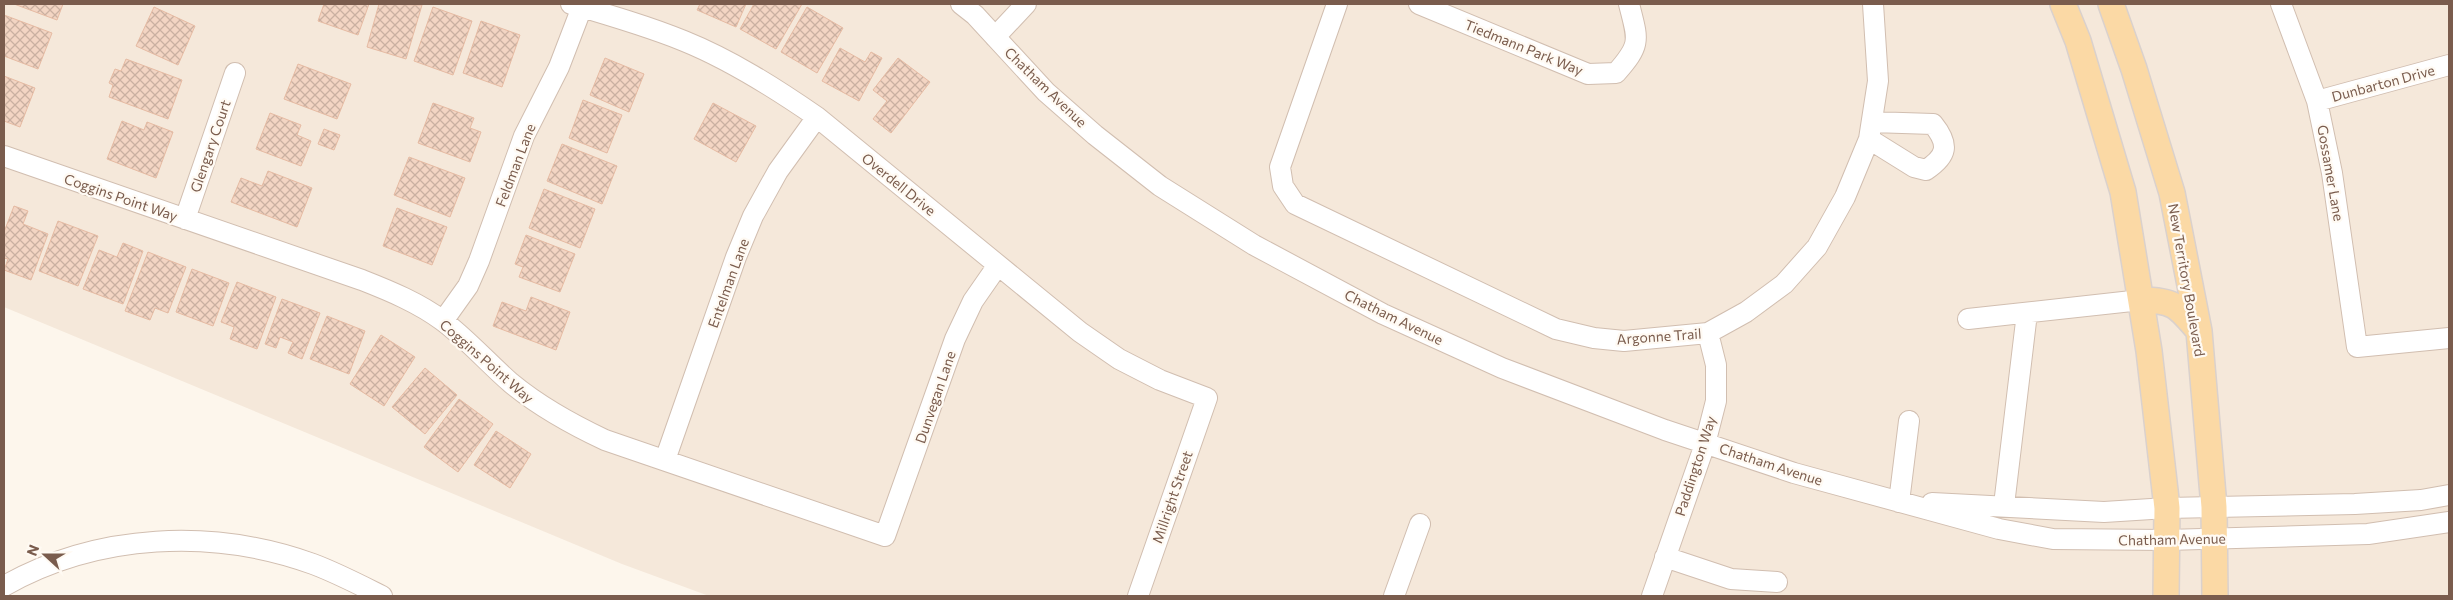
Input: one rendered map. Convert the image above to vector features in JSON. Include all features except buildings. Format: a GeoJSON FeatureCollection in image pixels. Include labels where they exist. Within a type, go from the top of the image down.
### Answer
{"type":"FeatureCollection","features":[{"type":"Feature","properties":{"kind":"main road"},"geometry":{"type":"LineString","coordinates":[[2063,4],[2078,42],[2123,192],[2149,351],[2167,508],[2166,596]]}},
{"type":"Feature","properties":{"kind":"main road","name":"New Territory Boulevard"},"geometry":{"type":"LineString","coordinates":[[2111,4],[2134,69],[2172,194],[2199,331],[2214,507],[2215,596]]}},
{"type":"Feature","properties":{"kind":"main road"},"geometry":{"type":"LineString","coordinates":[[2141,300],[2162,300],[2171,304],[2183,311],[2199,331]]}},
{"type":"Feature","properties":{"kind":"street","name":"Chatham Avenue"},"geometry":{"type":"LineString","coordinates":[[961,4],[975,15],[1046,92],[1095,135],[1160,186],[1254,245],[1382,314],[1502,368],[1705,444],[1794,473],[1999,530],[2053,539],[2167,540],[2368,534],[2449,522]]}},
{"type":"Feature","properties":{"kind":"street"},"geometry":{"type":"LineString","coordinates":[[995,37],[1026,4]]}},
{"type":"Feature","properties":{"kind":"street","name":"Argonne Trail"},"geometry":{"type":"LineString","coordinates":[[1337,4],[1280,167],[1283,186],[1295,204],[1556,329],[1594,338],[1624,341],[1708,332],[1746,312],[1784,284],[1817,247],[1845,197],[1870,131],[1878,81],[1873,4]]}},
{"type":"Feature","properties":{"kind":"street","name":"Tiedmann Park Way"},"geometry":{"type":"LineString","coordinates":[[1419,4],[1588,74],[1616,73],[1634,53],[1636,34],[1629,4]]}},
{"type":"Feature","properties":{"kind":"street","name":"Gossamer Lane"},"geometry":{"type":"LineString","coordinates":[[2281,4],[2318,100],[2332,173],[2357,348],[2449,338]]}},
{"type":"Feature","properties":{"kind":"street","name":"Overdell Drive"},"geometry":{"type":"LineString","coordinates":[[577,5],[685,41],[741,68],[780,91],[816,117],[1080,332],[1119,359],[1160,380],[1206,398]]}},
{"type":"Feature","properties":{"kind":"street","name":"Feldman Lane"},"geometry":{"type":"LineString","coordinates":[[443,321],[468,286],[479,262],[524,136],[574,34],[577,5]]}},
{"type":"Feature","properties":{"kind":"street","name":"Dunbarton Drive"},"geometry":{"type":"LineString","coordinates":[[2318,100],[2449,65]]}},
{"type":"Feature","properties":{"kind":"street","name":"Glengary Court"},"geometry":{"type":"LineString","coordinates":[[185,218],[236,73]]}},
{"type":"Feature","properties":{"kind":"street","name":"Entelman Lane"},"geometry":{"type":"LineString","coordinates":[[664,460],[736,257],[753,216],[778,171],[816,117]]}},
{"type":"Feature","properties":{"kind":"street","name":"Coggins Point Way"},"geometry":{"type":"LineString","coordinates":[[4,156],[362,280],[399,295],[443,321],[511,383],[544,408],[605,440],[885,536]]}},
{"type":"Feature","properties":{"kind":"street","name":"Dunvegan Lane"},"geometry":{"type":"LineString","coordinates":[[885,536],[955,339],[973,301],[998,265]]}},
{"type":"Feature","properties":{"kind":"street"},"geometry":{"type":"LineString","coordinates":[[1968,319],[2141,300]]}},
{"type":"Feature","properties":{"kind":"street"},"geometry":{"type":"LineString","coordinates":[[2004,505],[2027,313]]}},
{"type":"Feature","properties":{"kind":"street","name":"Paddington Way"},"geometry":{"type":"LineString","coordinates":[[1652,596],[1705,444],[1716,401],[1716,365],[1708,332]]}},
{"type":"Feature","properties":{"kind":"street","name":"Millright Street"},"geometry":{"type":"LineString","coordinates":[[1138,596],[1206,398]]}},
{"type":"Feature","properties":{"kind":"street"},"geometry":{"type":"LineString","coordinates":[[1899,502],[1909,421]]}},
{"type":"Feature","properties":{"kind":"street","name":"Chatham Avenue"},"geometry":{"type":"LineString","coordinates":[[1899,502],[2004,505],[2104,512],[2167,508],[2355,504],[2421,500],[2449,495]]}},
{"type":"Feature","properties":{"kind":"street"},"geometry":{"type":"LineString","coordinates":[[1394,596],[1420,524]]}},
{"type":"Feature","properties":{"kind":"street"},"geometry":{"type":"LineString","coordinates":[[4,586],[53,564],[98,550],[144,542],[192,540],[225,542],[265,549],[321,567],[382,596]]}},
{"type":"Feature","properties":{"kind":"street"},"geometry":{"type":"LineString","coordinates":[[1665,557],[1731,579],[1777,582]]}},
{"type":"Feature","properties":{"kind":"shaded area"},"geometry":{"type":"Polygon","coordinates":[[[4,4],[2449,4],[2449,596],[709,596],[622,564],[4,307],[4,4]]]}}]}
